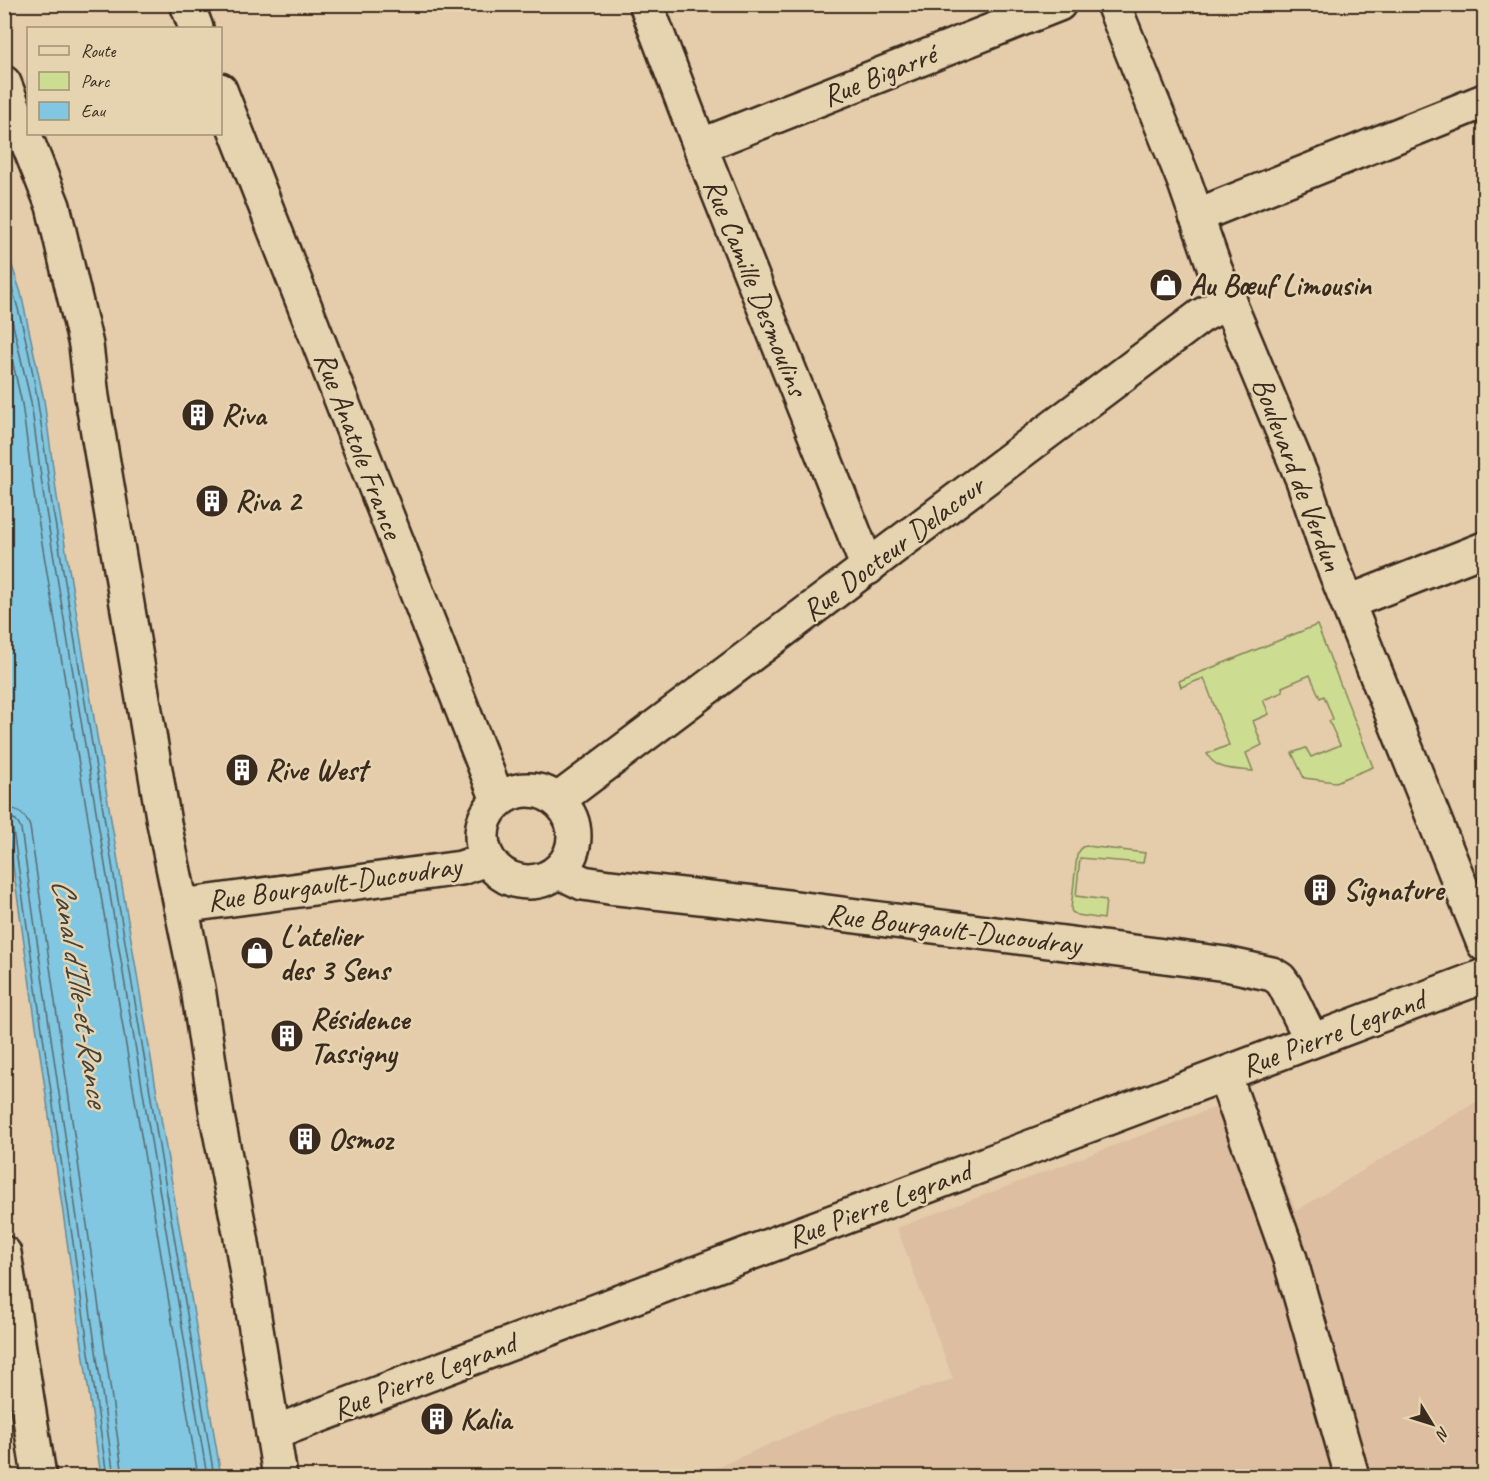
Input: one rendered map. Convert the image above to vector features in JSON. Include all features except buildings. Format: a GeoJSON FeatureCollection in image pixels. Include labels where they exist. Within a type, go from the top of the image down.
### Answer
{"type":"FeatureCollection","features":[{"type":"Feature","properties":{"kind":"street"},"geometry":{"type":"LineString","coordinates":[[187,4],[196,27]]}},
{"type":"Feature","properties":{"kind":"street","name":"Rue Camille Desmoulins"},"geometry":{"type":"LineString","coordinates":[[646,4],[868,568]]}},
{"type":"Feature","properties":{"kind":"street","name":"Rue Bigarré"},"geometry":{"type":"LineString","coordinates":[[700,146],[1059,4]]}},
{"type":"Feature","properties":{"kind":"street","name":"Boulevard de Verdun"},"geometry":{"type":"LineString","coordinates":[[1113,4],[1185,183],[1215,269],[1304,480],[1329,556],[1485,944]]}},
{"type":"Feature","properties":{"kind":"street"},"geometry":{"type":"LineString","coordinates":[[4,83],[52,206],[86,345],[92,397],[164,823],[198,988],[217,1116],[241,1237],[280,1476]]}},
{"type":"Feature","properties":{"kind":"street","name":"Rue Anatole France"},"geometry":{"type":"LineString","coordinates":[[222,95],[498,800]]}},
{"type":"Feature","properties":{"kind":"street"},"geometry":{"type":"LineString","coordinates":[[1196,216],[1485,101]]}},
{"type":"Feature","properties":{"kind":"street","name":"Rue Docteur Delacour"},"geometry":{"type":"LineString","coordinates":[[558,800],[1201,316],[1230,301]]}},
{"type":"Feature","properties":{"kind":"street"},"geometry":{"type":"LineString","coordinates":[[1349,602],[1485,549]]}},
{"type":"Feature","properties":{"kind":"street"},"geometry":{"type":"LineString","coordinates":[[498,800],[512,792],[528,789],[544,792],[558,800],[568,812],[574,827],[574,844],[568,859],[558,871]]}},
{"type":"Feature","properties":{"kind":"street","name":"Rue Bourgault-Ducoudray"},"geometry":{"type":"LineString","coordinates":[[498,800],[489,809],[483,821],[482,847],[487,859],[501,874],[519,882],[533,882],[558,871],[583,883],[609,887],[764,904],[1226,964],[1272,974],[1280,979],[1286,986],[1312,1041]]}},
{"type":"Feature","properties":{"kind":"street","name":"Rue Bourgault-Ducoudray"},"geometry":{"type":"LineString","coordinates":[[181,906],[461,868],[487,859]]}},
{"type":"Feature","properties":{"kind":"street","name":"Rue Pierre Legrand"},"geometry":{"type":"LineString","coordinates":[[273,1433],[1485,976]]}},
{"type":"Feature","properties":{"kind":"street"},"geometry":{"type":"LineString","coordinates":[[1224,1074],[1290,1259],[1352,1476]]}},
{"type":"Feature","properties":{"kind":"street"},"geometry":{"type":"LineString","coordinates":[[4,1253],[8,1304],[39,1476]]}},
{"type":"Feature","properties":{"kind":"shaded area"},"geometry":{"type":"Polygon","coordinates":[[[1250,1094],[1296,1211],[1484,1097],[1484,1476],[697,1476],[836,1415],[953,1379],[897,1228],[1250,1094]]]}},
{"type":"Feature","properties":{"kind":"green space"},"geometry":{"type":"Polygon","coordinates":[[[1317,625],[1373,767],[1336,782],[1304,778],[1292,753],[1306,748],[1311,757],[1340,745],[1329,721],[1333,719],[1324,696],[1320,698],[1310,675],[1282,687],[1283,692],[1263,700],[1269,714],[1253,721],[1262,745],[1246,753],[1253,771],[1227,768],[1216,764],[1207,754],[1229,745],[1204,678],[1181,687],[1179,681],[1317,625]]]}},
{"type":"Feature","properties":{"kind":"green space"},"geometry":{"type":"Polygon","coordinates":[[[1082,847],[1145,853],[1143,863],[1080,858],[1076,896],[1106,900],[1104,919],[1077,915],[1071,909],[1077,855],[1082,847]]]}},
{"type":"Feature","properties":{"kind":"water","name":"Canal d'Ille-et-Rance"},"geometry":{"type":"Polygon","coordinates":[[[5,245],[21,293],[44,400],[57,497],[221,1476],[101,1476],[5,811],[5,245]]]}},
{"type":"Feature","properties":{"kind":"place","name":"Au Bœuf Limousin"},"geometry":{"type":"Point","coordinates":[1166,285]}},
{"type":"Feature","properties":{"kind":"place","name":"Riva"},"geometry":{"type":"Point","coordinates":[198,415]}},
{"type":"Feature","properties":{"kind":"place","name":"Riva 2"},"geometry":{"type":"Point","coordinates":[212,501]}},
{"type":"Feature","properties":{"kind":"place","name":"Rive West"},"geometry":{"type":"Point","coordinates":[242,770]}},
{"type":"Feature","properties":{"kind":"place","name":"Signature"},"geometry":{"type":"Point","coordinates":[1320,890]}},
{"type":"Feature","properties":{"kind":"place","name":"L'atelier des 3 Sens"},"geometry":{"type":"Point","coordinates":[257,953]}},
{"type":"Feature","properties":{"kind":"place","name":"Résidence Tassigny"},"geometry":{"type":"Point","coordinates":[287,1036]}},
{"type":"Feature","properties":{"kind":"place","name":"Osmoz"},"geometry":{"type":"Point","coordinates":[305,1139]}},
{"type":"Feature","properties":{"kind":"place","name":"Kalia"},"geometry":{"type":"Point","coordinates":[437,1419]}}]}
